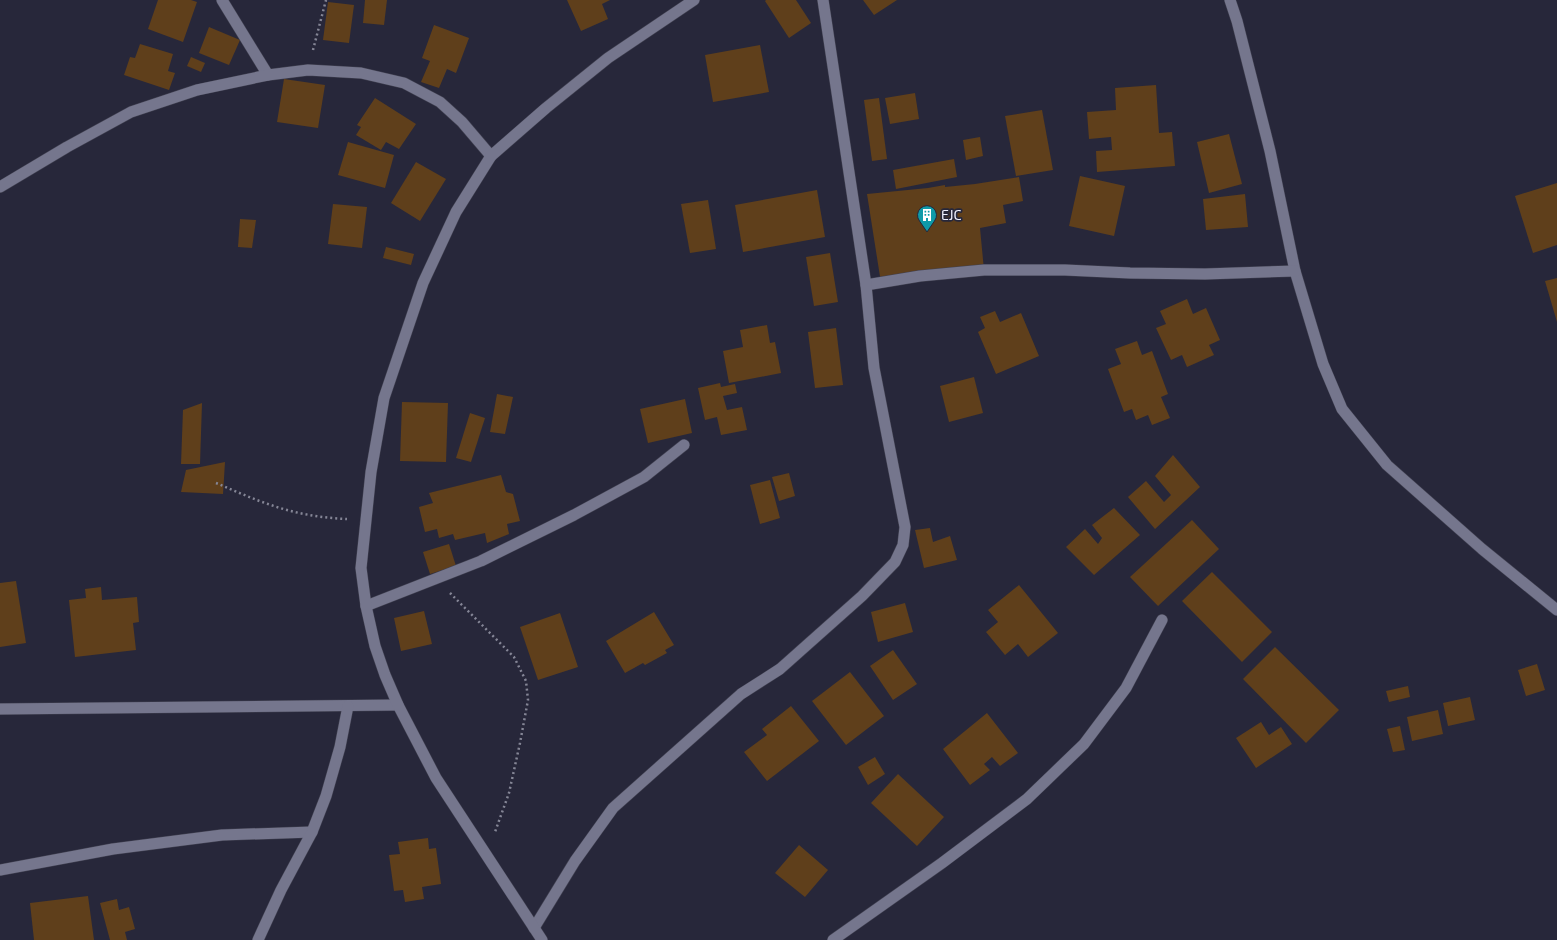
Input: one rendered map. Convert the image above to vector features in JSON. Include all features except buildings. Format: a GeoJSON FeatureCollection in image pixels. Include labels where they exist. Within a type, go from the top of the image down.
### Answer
{"type":"FeatureCollection","features":[{"type":"Feature","properties":{"kind":"street"},"geometry":{"type":"LineString","coordinates":[[222,0],[268,76]]}},
{"type":"Feature","properties":{"kind":"street"},"geometry":{"type":"LineString","coordinates":[[542,940],[436,778],[398,705],[385,675],[375,646],[366,606],[361,568],[371,472],[384,398],[420,290],[456,212],[491,156],[546,108],[608,58],[694,0]]}},
{"type":"Feature","properties":{"kind":"street"},"geometry":{"type":"LineString","coordinates":[[534,928],[576,861],[613,808],[741,694],[780,669],[862,596],[895,562],[903,545],[905,527],[874,368],[866,285],[823,0]]}},
{"type":"Feature","properties":{"kind":"street"},"geometry":{"type":"LineString","coordinates":[[1230,0],[1237,21],[1270,151],[1295,271],[1322,364],[1342,409],[1387,465],[1482,549],[1557,610]]}},
{"type":"Feature","properties":{"kind":"street"},"geometry":{"type":"LineString","coordinates":[[0,187],[67,146],[131,112],[197,90],[308,70],[361,73],[404,83],[440,102],[462,122],[491,156]]}},
{"type":"Feature","properties":{"kind":"street"},"geometry":{"type":"LineString","coordinates":[[866,285],[920,276],[984,270],[1065,270],[1205,274],[1295,271]]}},
{"type":"Feature","properties":{"kind":"street"},"geometry":{"type":"LineString","coordinates":[[366,606],[482,561],[574,515],[644,477],[684,445]]}},
{"type":"Feature","properties":{"kind":"street"},"geometry":{"type":"LineString","coordinates":[[833,940],[1027,799],[1078,749],[1126,688],[1162,620]]}},
{"type":"Feature","properties":{"kind":"street"},"geometry":{"type":"LineString","coordinates":[[0,709],[398,705]]}},
{"type":"Feature","properties":{"kind":"street"},"geometry":{"type":"LineString","coordinates":[[258,940],[281,890],[312,832],[330,782],[340,747],[348,706]]}},
{"type":"Feature","properties":{"kind":"street"},"geometry":{"type":"LineString","coordinates":[[0,870],[113,849],[222,835],[312,832]]}},
{"type":"Feature","properties":{"kind":"path"},"geometry":{"type":"LineString","coordinates":[[308,70],[326,0]]}},
{"type":"Feature","properties":{"kind":"path"},"geometry":{"type":"LineString","coordinates":[[216,483],[268,504],[296,512],[330,518],[365,520]]}},
{"type":"Feature","properties":{"kind":"path"},"geometry":{"type":"LineString","coordinates":[[435,579],[514,657],[526,681],[528,700],[509,793],[487,856]]}},
{"type":"Feature","properties":{"kind":"place","name":"EJC"},"geometry":{"type":"Point","coordinates":[927,232]}}]}
